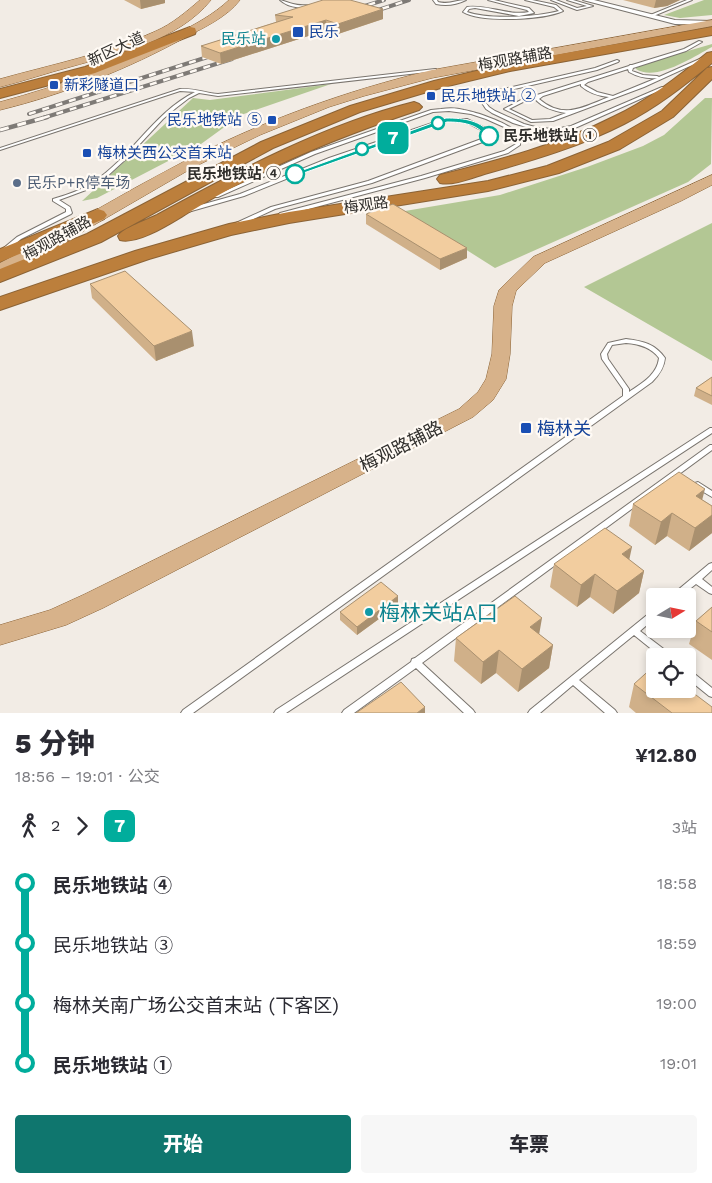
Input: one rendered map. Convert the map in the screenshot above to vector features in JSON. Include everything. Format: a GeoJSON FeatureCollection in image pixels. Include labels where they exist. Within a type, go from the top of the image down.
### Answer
{"type":"FeatureCollection","features":[{"type":"Feature","properties":{"kind":"highway"},"geometry":{"type":"LineString","coordinates":[[0,94],[90,70],[190,31]]}},
{"type":"Feature","properties":{"kind":"highway"},"geometry":{"type":"LineString","coordinates":[[0,276],[94,238],[267,145],[355,109],[439,84],[503,69],[712,31]]}},
{"type":"Feature","properties":{"kind":"highway"},"geometry":{"type":"LineString","coordinates":[[0,276],[131,235],[177,212],[218,188],[283,156],[365,123],[482,88],[624,63],[706,40]]}},
{"type":"Feature","properties":{"kind":"highway"},"geometry":{"type":"LineString","coordinates":[[302,214],[470,173],[548,149],[625,117],[671,79],[712,55]]}},
{"type":"Feature","properties":{"kind":"highway","name":"梅观路"},"geometry":{"type":"LineString","coordinates":[[0,304],[123,261],[228,230],[302,214],[401,200],[480,186],[571,163],[618,145],[658,123],[684,102],[712,71]]}},
{"type":"Feature","properties":{"kind":"highway"},"geometry":{"type":"LineString","coordinates":[[0,255],[98,215]]}},
{"type":"Feature","properties":{"kind":"main road"},"geometry":{"type":"LineString","coordinates":[[154,37],[185,18],[206,0]]}},
{"type":"Feature","properties":{"kind":"main road","name":"新区大道"},"geometry":{"type":"LineString","coordinates":[[0,83],[79,61],[154,37],[195,19],[221,0]]}},
{"type":"Feature","properties":{"kind":"main road","name":"新区大道"},"geometry":{"type":"LineString","coordinates":[[0,107],[88,79],[138,58],[190,31],[235,0]]}},
{"type":"Feature","properties":{"kind":"main road"},"geometry":{"type":"LineString","coordinates":[[138,58],[208,29],[229,17],[248,0]]}},
{"type":"Feature","properties":{"kind":"main road","name":"梅观路辅路"},"geometry":{"type":"LineString","coordinates":[[0,270],[210,153],[323,104],[383,86],[456,69],[712,23]]}},
{"type":"Feature","properties":{"kind":"main road"},"geometry":{"type":"LineString","coordinates":[[0,75],[79,61]]}},
{"type":"Feature","properties":{"kind":"main road","name":"梅观路辅路"},"geometry":{"type":"LineString","coordinates":[[0,634],[57,618],[466,413],[486,396],[496,379],[501,354],[503,306],[508,290],[518,279],[539,260],[676,198],[712,179]]}},
{"type":"Feature","properties":{"kind":"street"},"geometry":{"type":"LineString","coordinates":[[586,0],[650,16],[689,23],[712,23]]}},
{"type":"Feature","properties":{"kind":"lane"},"geometry":{"type":"LineString","coordinates":[[282,0],[296,6],[318,4]]}},
{"type":"Feature","properties":{"kind":"lane"},"geometry":{"type":"LineString","coordinates":[[435,0],[437,4],[447,5],[464,0]]}},
{"type":"Feature","properties":{"kind":"lane"},"geometry":{"type":"LineString","coordinates":[[490,0],[528,9],[532,13],[519,15],[475,7],[468,8],[465,12],[476,16],[512,17],[534,16],[561,11],[554,6],[527,0]]}},
{"type":"Feature","properties":{"kind":"lane"},"geometry":{"type":"LineString","coordinates":[[553,0],[576,9],[591,6],[569,0]]}},
{"type":"Feature","properties":{"kind":"lane"},"geometry":{"type":"LineString","coordinates":[[650,16],[690,0]]}},
{"type":"Feature","properties":{"kind":"lane"},"geometry":{"type":"LineString","coordinates":[[624,63],[500,91],[488,96],[484,103],[487,109],[526,127],[540,131],[559,131],[573,127],[671,79]]}},
{"type":"Feature","properties":{"kind":"lane"},"geometry":{"type":"LineString","coordinates":[[624,63],[630,71],[639,75],[671,79]]}},
{"type":"Feature","properties":{"kind":"lane"},"geometry":{"type":"LineString","coordinates":[[618,95],[604,96],[583,87],[583,84],[624,63]]}},
{"type":"Feature","properties":{"kind":"lane"},"geometry":{"type":"LineString","coordinates":[[0,149],[165,93],[188,89],[218,96],[288,86],[456,69]]}},
{"type":"Feature","properties":{"kind":"lane"},"geometry":{"type":"LineString","coordinates":[[588,81],[506,108],[510,112],[535,122],[551,120],[618,95],[671,79]]}},
{"type":"Feature","properties":{"kind":"lane"},"geometry":{"type":"LineString","coordinates":[[0,255],[19,238],[69,213],[68,208],[55,200],[83,190],[100,180],[172,110],[191,94],[200,91]]}},
{"type":"Feature","properties":{"kind":"lane"},"geometry":{"type":"LineString","coordinates":[[541,96],[537,98],[540,102],[559,111],[573,112]]}},
{"type":"Feature","properties":{"kind":"lane"},"geometry":{"type":"LineString","coordinates":[[177,212],[313,153],[432,111],[451,109],[473,112],[506,127],[518,137],[518,145],[506,152],[228,230]]}},
{"type":"Feature","properties":{"kind":"lane"},"geometry":{"type":"LineString","coordinates":[[177,212],[201,208],[242,195],[330,159],[446,120],[465,120],[488,132],[489,136],[486,139],[370,182],[273,208],[228,230]]}},
{"type":"Feature","properties":{"kind":"lane"},"geometry":{"type":"LineString","coordinates":[[186,713],[653,377],[662,364],[662,358],[653,348],[636,341],[626,340],[610,344],[604,354],[605,359],[626,389],[626,396]]}},
{"type":"Feature","properties":{"kind":"lane"},"geometry":{"type":"LineString","coordinates":[[279,713],[712,430]]}},
{"type":"Feature","properties":{"kind":"lane"},"geometry":{"type":"LineString","coordinates":[[347,713],[415,662],[683,476],[712,447]]}},
{"type":"Feature","properties":{"kind":"lane"},"geometry":{"type":"LineString","coordinates":[[683,476],[712,494]]}},
{"type":"Feature","properties":{"kind":"lane"},"geometry":{"type":"LineString","coordinates":[[685,588],[712,566]]}},
{"type":"Feature","properties":{"kind":"lane"},"geometry":{"type":"LineString","coordinates":[[696,579],[712,591]]}},
{"type":"Feature","properties":{"kind":"lane"},"geometry":{"type":"LineString","coordinates":[[533,713],[646,621]]}},
{"type":"Feature","properties":{"kind":"lane"},"geometry":{"type":"LineString","coordinates":[[634,631],[656,648]]}},
{"type":"Feature","properties":{"kind":"lane"},"geometry":{"type":"LineString","coordinates":[[415,662],[470,713]]}},
{"type":"Feature","properties":{"kind":"lane"},"geometry":{"type":"LineString","coordinates":[[573,680],[612,713]]}},
{"type":"Feature","properties":{"kind":"lane"},"geometry":{"type":"LineString","coordinates":[[696,680],[712,693]]}},
{"type":"Feature","properties":{"kind":"green space"},"geometry":{"type":"Polygon","coordinates":[[[704,0],[712,0],[712,15],[680,18],[664,15],[704,0]]]}},
{"type":"Feature","properties":{"kind":"green space"},"geometry":{"type":"Polygon","coordinates":[[[712,44],[712,47],[674,67],[654,72],[644,72],[636,69],[636,66],[712,44]]]}},
{"type":"Feature","properties":{"kind":"green space"},"geometry":{"type":"Polygon","coordinates":[[[331,84],[241,115],[201,144],[97,198],[82,201],[193,98],[210,100],[331,84]]]}},
{"type":"Feature","properties":{"kind":"green space"},"geometry":{"type":"Polygon","coordinates":[[[705,98],[712,98],[711,164],[688,182],[495,268],[405,211],[500,195],[587,167],[643,146],[664,135],[705,98]]]}},
{"type":"Feature","properties":{"kind":"green space"},"geometry":{"type":"Polygon","coordinates":[[[712,223],[712,361],[584,287],[712,223]]]}},
{"type":"Feature","properties":{"kind":"building"},"geometry":{"type":"Polygon","coordinates":[[[323,0],[350,0],[383,9],[338,24],[326,20],[220,53],[201,46],[293,17],[275,15],[323,0]]]}},
{"type":"Feature","properties":{"kind":"building"},"geometry":{"type":"Polygon","coordinates":[[[393,204],[467,248],[440,259],[366,214],[393,204]]]}},
{"type":"Feature","properties":{"kind":"building"},"geometry":{"type":"Polygon","coordinates":[[[125,271],[192,331],[154,346],[90,284],[125,271]]]}},
{"type":"Feature","properties":{"kind":"building"},"geometry":{"type":"Polygon","coordinates":[[[712,377],[712,396],[696,388],[712,377]]]}},
{"type":"Feature","properties":{"kind":"building"},"geometry":{"type":"Polygon","coordinates":[[[679,472],[705,489],[696,496],[712,506],[712,515],[695,528],[672,513],[661,522],[633,504],[679,472]]]}},
{"type":"Feature","properties":{"kind":"building"},"geometry":{"type":"Polygon","coordinates":[[[605,528],[632,547],[622,554],[644,571],[617,591],[595,574],[581,585],[554,564],[605,528]]]}},
{"type":"Feature","properties":{"kind":"building","name":"梅林关站A口"},"geometry":{"type":"Polygon","coordinates":[[[381,582],[398,596],[357,627],[340,612],[381,582]]]}},
{"type":"Feature","properties":{"kind":"building"},"geometry":{"type":"Polygon","coordinates":[[[515,596],[542,618],[530,627],[553,645],[522,669],[499,650],[483,662],[456,638],[515,596]]]}},
{"type":"Feature","properties":{"kind":"building"},"geometry":{"type":"Polygon","coordinates":[[[712,607],[712,632],[696,621],[712,607]]]}},
{"type":"Feature","properties":{"kind":"building"},"geometry":{"type":"Polygon","coordinates":[[[646,673],[646,693],[634,684],[646,673]]]}},
{"type":"Feature","properties":{"kind":"building"},"geometry":{"type":"Polygon","coordinates":[[[401,682],[425,707],[417,713],[356,713],[401,682]]]}},
{"type":"Feature","properties":{"kind":"building"},"geometry":{"type":"Polygon","coordinates":[[[696,695],[712,707],[712,713],[672,713],[652,698],[696,698],[696,695]]]}},
{"type":"Feature","properties":{"kind":"railway"},"geometry":{"type":"LineString","coordinates":[[355,9],[384,0]]}},
{"type":"Feature","properties":{"kind":"railway"},"geometry":{"type":"LineString","coordinates":[[369,13],[409,0]]}},
{"type":"Feature","properties":{"kind":"railway"},"geometry":{"type":"LineString","coordinates":[[29,114],[217,54]]}},
{"type":"Feature","properties":{"kind":"railway"},"geometry":{"type":"LineString","coordinates":[[43,118],[232,59]]}},
{"type":"Feature","properties":{"kind":"railway"},"geometry":{"type":"LineString","coordinates":[[0,130],[47,117]]}},
{"type":"Feature","properties":{"kind":"bus line","name":"7"},"geometry":{"type":"LineString","coordinates":[[295,174],[330,159],[446,120],[465,120],[485,129],[489,136]]}},
{"type":"Feature","properties":{"kind":"place","name":"民乐"},"geometry":{"type":"Point","coordinates":[298,32]}},
{"type":"Feature","properties":{"kind":"place","name":"民乐站"},"geometry":{"type":"Point","coordinates":[276,39]}},
{"type":"Feature","properties":{"kind":"place","name":"新彩隧道口"},"geometry":{"type":"Point","coordinates":[54,85]}},
{"type":"Feature","properties":{"kind":"place","name":"民乐地铁站 ②"},"geometry":{"type":"Point","coordinates":[431,96]}},
{"type":"Feature","properties":{"kind":"place","name":"民乐地铁站 ⑤"},"geometry":{"type":"Point","coordinates":[272,120]}},
{"type":"Feature","properties":{"kind":"place","name":"民乐地铁站 ①"},"geometry":{"type":"Point","coordinates":[489,136]}},
{"type":"Feature","properties":{"kind":"place","name":"梅林关西公交首末站"},"geometry":{"type":"Point","coordinates":[87,153]}},
{"type":"Feature","properties":{"kind":"place","name":"民乐地铁站 ④"},"geometry":{"type":"Point","coordinates":[295,174]}},
{"type":"Feature","properties":{"kind":"place","name":"民乐P+R停车场"},"geometry":{"type":"Point","coordinates":[17,183]}},
{"type":"Feature","properties":{"kind":"place","name":"梅林关"},"geometry":{"type":"Point","coordinates":[526,428]}},
{"type":"Feature","properties":{"kind":"place","name":"梅林关站A口"},"geometry":{"type":"Point","coordinates":[369,612]}}]}
